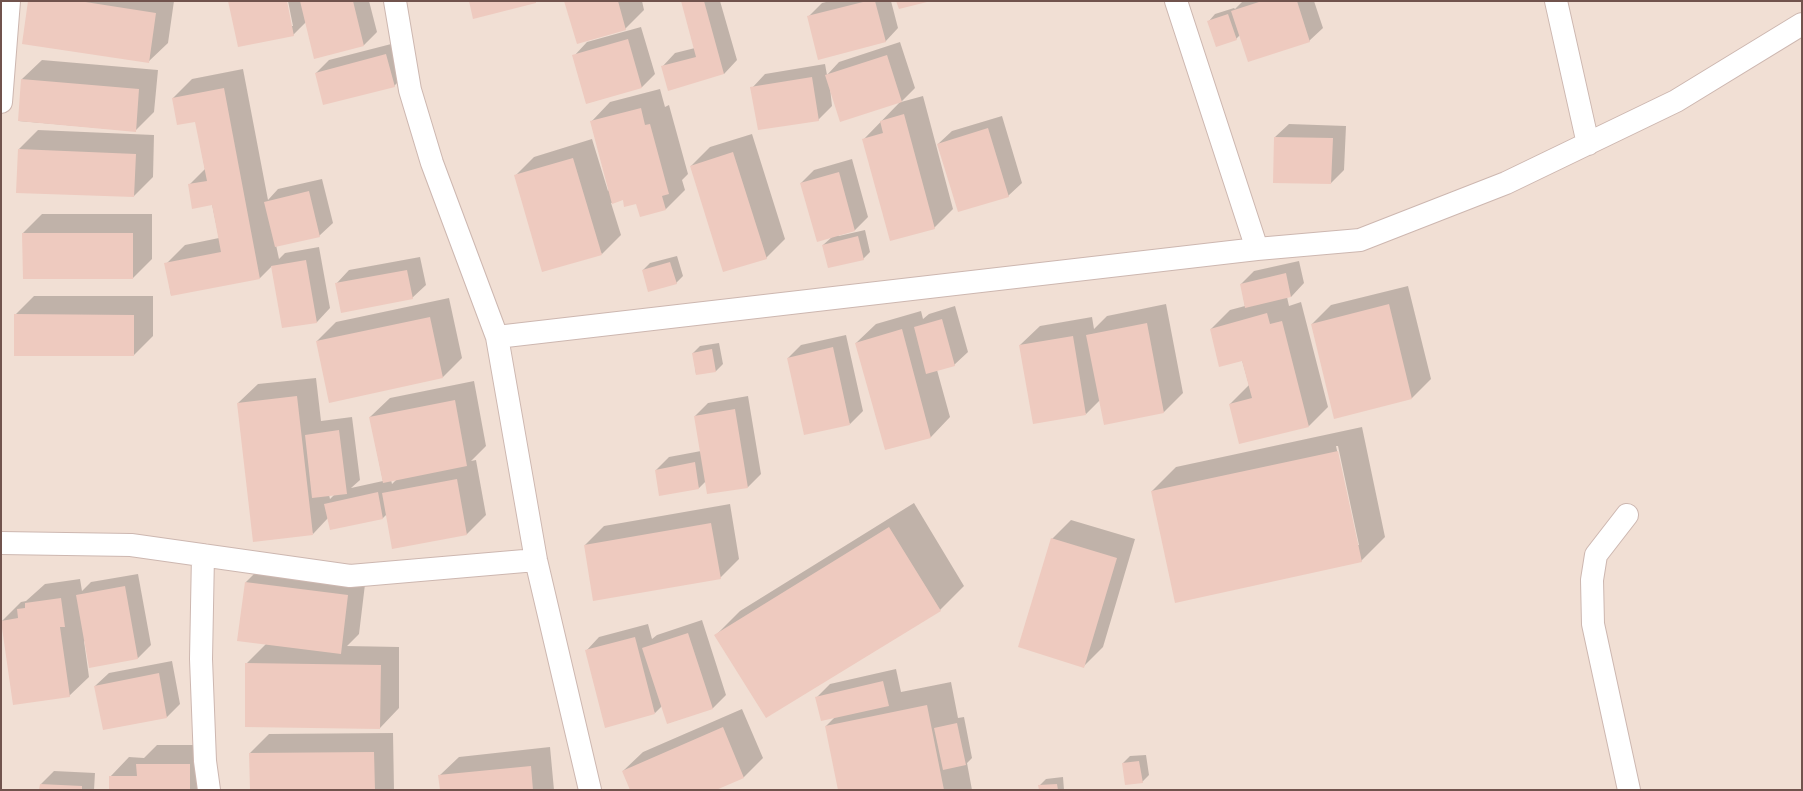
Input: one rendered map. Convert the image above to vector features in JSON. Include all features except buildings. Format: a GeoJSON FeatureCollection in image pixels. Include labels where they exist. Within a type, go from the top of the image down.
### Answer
{"type":"FeatureCollection","features":[{"type":"Feature","properties":{"kind":"street"},"geometry":{"type":"LineString","coordinates":[[1,102],[9,1]]}},
{"type":"Feature","properties":{"kind":"street"},"geometry":{"type":"LineString","coordinates":[[395,1],[410,90],[432,163],[497,337],[536,560],[590,790]]}},
{"type":"Feature","properties":{"kind":"street"},"geometry":{"type":"LineString","coordinates":[[1176,1],[1257,249]]}},
{"type":"Feature","properties":{"kind":"street"},"geometry":{"type":"LineString","coordinates":[[1556,1],[1588,144]]}},
{"type":"Feature","properties":{"kind":"street"},"geometry":{"type":"LineString","coordinates":[[497,337],[1257,249],[1360,240],[1506,184],[1676,101],[1802,24]]}},
{"type":"Feature","properties":{"kind":"street"},"geometry":{"type":"LineString","coordinates":[[1626,515],[1596,555],[1592,580],[1593,624],[1629,790]]}},
{"type":"Feature","properties":{"kind":"street"},"geometry":{"type":"LineString","coordinates":[[1,543],[131,545],[350,576],[536,560]]}},
{"type":"Feature","properties":{"kind":"street"},"geometry":{"type":"LineString","coordinates":[[203,555],[201,659],[205,762],[209,790]]}},
{"type":"Feature","properties":{"kind":"shaded area"},"geometry":{"type":"Polygon","coordinates":[[[1,1],[1802,1],[1802,790],[1,790],[1,1]]]}}]}
